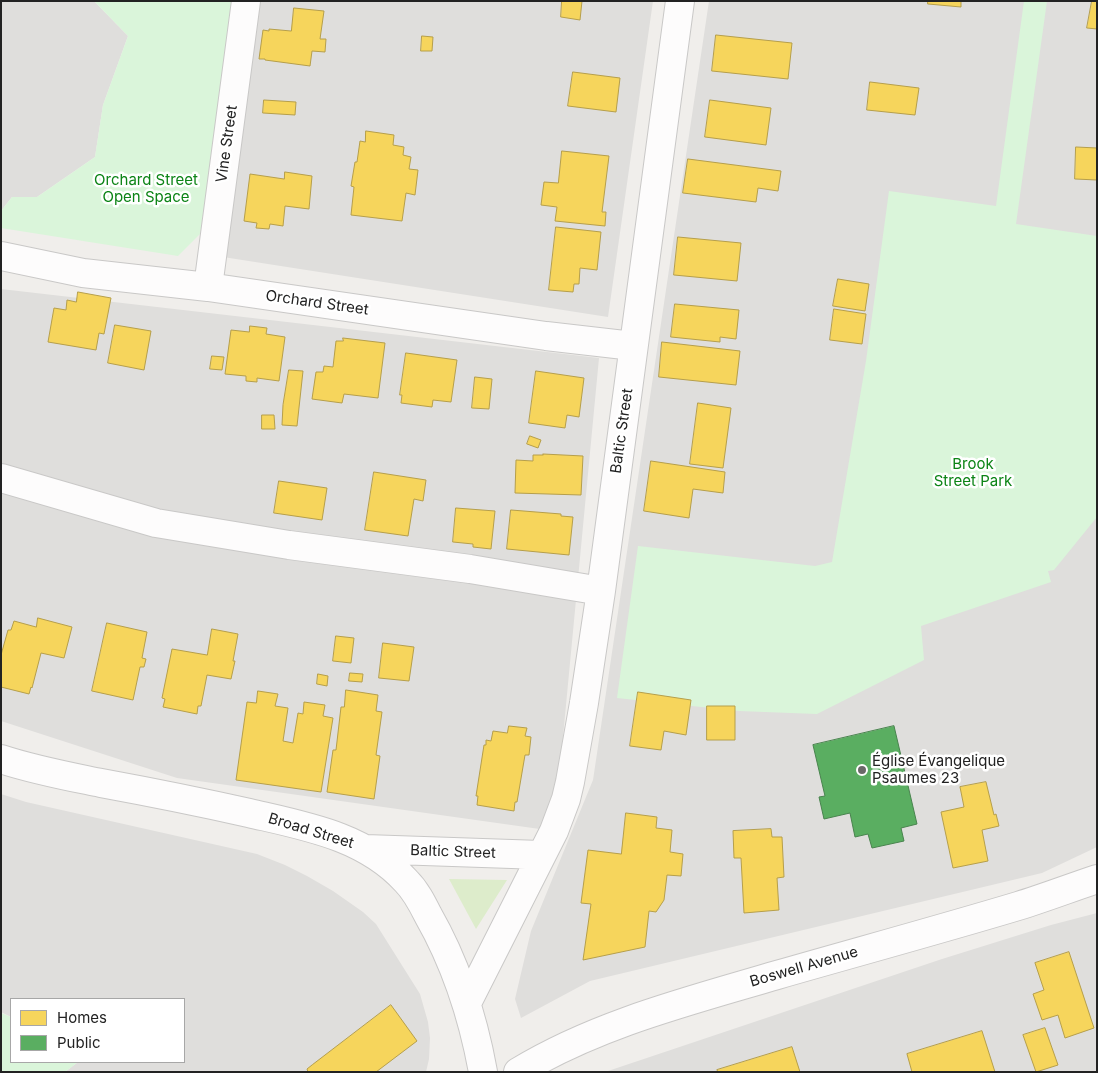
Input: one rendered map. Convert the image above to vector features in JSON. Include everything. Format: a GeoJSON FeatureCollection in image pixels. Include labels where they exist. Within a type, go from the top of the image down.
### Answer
{"type":"FeatureCollection","features":[{"type":"Feature","properties":{"kind":"street","name":"Vine Street"},"geometry":{"type":"LineString","coordinates":[[208,287],[246,1]]}},
{"type":"Feature","properties":{"kind":"street","name":"Baltic Street"},"geometry":{"type":"LineString","coordinates":[[467,1003],[560,815],[570,782],[601,590],[680,1]]}},
{"type":"Feature","properties":{"kind":"street","name":"Orchard Street"},"geometry":{"type":"LineString","coordinates":[[1,256],[83,273],[208,287],[546,336],[633,346]]}},
{"type":"Feature","properties":{"kind":"street"},"geometry":{"type":"LineString","coordinates":[[1,478],[156,523],[289,545],[470,569],[601,590]]}},
{"type":"Feature","properties":{"kind":"street","name":"Broad Street"},"geometry":{"type":"LineString","coordinates":[[1,759],[33,769],[222,807],[299,825],[347,840],[365,849],[396,871],[414,890],[437,931],[450,957],[467,1003],[476,1034],[483,1072]]}},
{"type":"Feature","properties":{"kind":"street","name":"Baltic Street"},"geometry":{"type":"LineString","coordinates":[[365,849],[541,855]]}},
{"type":"Feature","properties":{"kind":"street","name":"Boswell Avenue"},"geometry":{"type":"LineString","coordinates":[[518,1072],[572,1044],[639,1017],[726,990],[1019,906],[1097,880]]}},
{"type":"Feature","properties":{"kind":"shaded area"},"geometry":{"type":"Polygon","coordinates":[[[1,1],[94,1],[128,36],[103,105],[95,157],[37,197],[12,197],[1,211],[1,1]]]}},
{"type":"Feature","properties":{"kind":"shaded area"},"geometry":{"type":"Polygon","coordinates":[[[259,1],[653,1],[608,317],[223,257],[259,1]]]}},
{"type":"Feature","properties":{"kind":"shaded area"},"geometry":{"type":"Polygon","coordinates":[[[709,1],[1097,1],[1097,847],[1042,873],[590,981],[521,1018],[515,999],[531,931],[593,780],[709,1]]]}},
{"type":"Feature","properties":{"kind":"shaded area"},"geometry":{"type":"Polygon","coordinates":[[[1,289],[599,358],[554,831],[177,778],[1,721],[1,289]]]}},
{"type":"Feature","properties":{"kind":"shaded area"},"geometry":{"type":"Polygon","coordinates":[[[1,794],[26,802],[257,854],[285,865],[333,891],[363,912],[376,924],[420,994],[428,1022],[430,1038],[429,1059],[426,1072],[65,1072],[77,1063],[185,1063],[185,998],[10,998],[10,1016],[1,1012],[1,794]]]}},
{"type":"Feature","properties":{"kind":"shaded area"},"geometry":{"type":"Polygon","coordinates":[[[1097,913],[1097,1072],[605,1072],[942,959],[1051,925],[1097,913]]]}},
{"type":"Feature","properties":{"kind":"green space","name":"Orchard Street Open Space"},"geometry":{"type":"Polygon","coordinates":[[[94,1],[237,1],[200,234],[178,256],[1,228],[1,211],[12,197],[37,197],[95,157],[103,105],[128,36],[94,1]]]}},
{"type":"Feature","properties":{"kind":"green space","name":"Brook Street Park"},"geometry":{"type":"Polygon","coordinates":[[[1024,1],[1047,1],[1016,224],[1097,236],[1097,517],[1054,570],[1048,571],[1051,582],[921,626],[924,660],[817,714],[739,711],[617,698],[638,546],[815,566],[832,562],[866,361],[889,191],[996,206],[1024,1]]]}},
{"type":"Feature","properties":{"kind":"green space"},"geometry":{"type":"Polygon","coordinates":[[[449,879],[507,880],[476,929],[449,879]]]}},
{"type":"Feature","properties":{"kind":"green space"},"geometry":{"type":"Polygon","coordinates":[[[1,1013],[10,1017],[10,1063],[77,1063],[65,1072],[1,1072],[1,1013]]]}},
{"type":"Feature","properties":{"kind":"building: Homes"},"geometry":{"type":"Polygon","coordinates":[[[562,1],[582,1],[580,20],[561,17],[562,1]]]}},
{"type":"Feature","properties":{"kind":"building: Homes"},"geometry":{"type":"Polygon","coordinates":[[[928,1],[961,1],[961,7],[928,4],[928,1]]]}},
{"type":"Feature","properties":{"kind":"building: Homes"},"geometry":{"type":"Polygon","coordinates":[[[1092,1],[1097,1],[1097,29],[1087,28],[1092,1]]]}},
{"type":"Feature","properties":{"kind":"building: Homes"},"geometry":{"type":"Polygon","coordinates":[[[294,8],[324,11],[320,39],[326,39],[325,52],[312,51],[310,66],[259,59],[263,30],[291,31],[294,8]]]}},
{"type":"Feature","properties":{"kind":"building: Homes"},"geometry":{"type":"Polygon","coordinates":[[[716,35],[792,43],[788,79],[712,71],[716,35]]]}},
{"type":"Feature","properties":{"kind":"building: Homes"},"geometry":{"type":"Polygon","coordinates":[[[422,36],[433,37],[432,51],[421,51],[422,36]]]}},
{"type":"Feature","properties":{"kind":"building: Homes"},"geometry":{"type":"Polygon","coordinates":[[[573,72],[620,78],[616,112],[568,106],[573,72]]]}},
{"type":"Feature","properties":{"kind":"building: Homes"},"geometry":{"type":"Polygon","coordinates":[[[870,82],[919,88],[915,115],[867,110],[870,82]]]}},
{"type":"Feature","properties":{"kind":"building: Homes"},"geometry":{"type":"Polygon","coordinates":[[[264,100],[296,102],[295,115],[263,113],[264,100]]]}},
{"type":"Feature","properties":{"kind":"building: Homes"},"geometry":{"type":"Polygon","coordinates":[[[710,100],[771,108],[766,145],[705,137],[710,100]]]}},
{"type":"Feature","properties":{"kind":"building: Homes"},"geometry":{"type":"Polygon","coordinates":[[[366,131],[394,135],[393,145],[404,147],[403,155],[411,157],[409,169],[418,170],[415,195],[406,193],[402,221],[351,215],[354,187],[351,186],[355,162],[357,162],[360,141],[365,142],[366,131]]]}},
{"type":"Feature","properties":{"kind":"building: Homes"},"geometry":{"type":"Polygon","coordinates":[[[1076,147],[1097,148],[1097,180],[1075,179],[1076,147]]]}},
{"type":"Feature","properties":{"kind":"building: Homes"},"geometry":{"type":"Polygon","coordinates":[[[562,151],[609,156],[602,212],[606,212],[605,226],[555,221],[557,207],[541,205],[544,182],[558,183],[562,151]]]}},
{"type":"Feature","properties":{"kind":"building: Homes"},"geometry":{"type":"Polygon","coordinates":[[[688,159],[781,171],[778,191],[758,188],[756,202],[683,193],[688,159]]]}},
{"type":"Feature","properties":{"kind":"building: Homes"},"geometry":{"type":"Polygon","coordinates":[[[285,172],[312,176],[309,209],[285,206],[283,226],[270,224],[269,229],[256,228],[257,223],[244,221],[250,174],[284,179],[285,172]]]}},
{"type":"Feature","properties":{"kind":"building: Homes"},"geometry":{"type":"Polygon","coordinates":[[[556,227],[601,232],[597,270],[580,268],[579,284],[574,284],[573,292],[549,290],[556,227]]]}},
{"type":"Feature","properties":{"kind":"building: Homes"},"geometry":{"type":"Polygon","coordinates":[[[678,237],[741,243],[737,281],[674,275],[678,237]]]}},
{"type":"Feature","properties":{"kind":"building: Homes"},"geometry":{"type":"Polygon","coordinates":[[[838,279],[869,284],[865,311],[833,306],[838,279]]]}},
{"type":"Feature","properties":{"kind":"building: Homes"},"geometry":{"type":"Polygon","coordinates":[[[78,292],[111,298],[104,334],[99,333],[96,350],[48,342],[54,308],[66,310],[67,300],[76,302],[78,292]]]}},
{"type":"Feature","properties":{"kind":"building: Homes"},"geometry":{"type":"Polygon","coordinates":[[[675,304],[739,310],[736,339],[720,337],[720,342],[671,337],[675,304]]]}},
{"type":"Feature","properties":{"kind":"building: Homes"},"geometry":{"type":"Polygon","coordinates":[[[834,309],[866,314],[862,344],[830,340],[834,309]]]}},
{"type":"Feature","properties":{"kind":"building: Homes"},"geometry":{"type":"Polygon","coordinates":[[[115,325],[151,331],[144,370],[108,363],[115,325]]]}},
{"type":"Feature","properties":{"kind":"building: Homes"},"geometry":{"type":"Polygon","coordinates":[[[250,326],[267,328],[266,334],[285,337],[279,381],[257,378],[257,382],[246,381],[246,376],[225,374],[231,330],[249,332],[250,326]]]}},
{"type":"Feature","properties":{"kind":"building: Homes"},"geometry":{"type":"Polygon","coordinates":[[[343,338],[385,343],[378,398],[344,394],[342,403],[312,399],[316,372],[323,372],[324,366],[333,367],[336,341],[343,341],[343,338]]]}},
{"type":"Feature","properties":{"kind":"building: Homes"},"geometry":{"type":"Polygon","coordinates":[[[662,342],[740,351],[736,385],[659,377],[662,342]]]}},
{"type":"Feature","properties":{"kind":"building: Homes"},"geometry":{"type":"Polygon","coordinates":[[[406,353],[457,360],[451,402],[433,400],[432,407],[401,403],[402,395],[400,395],[406,353]]]}},
{"type":"Feature","properties":{"kind":"building: Homes"},"geometry":{"type":"Polygon","coordinates":[[[212,356],[224,357],[222,370],[210,369],[212,356]]]}},
{"type":"Feature","properties":{"kind":"building: Homes"},"geometry":{"type":"Polygon","coordinates":[[[289,370],[303,371],[297,426],[282,425],[283,405],[289,370]]]}},
{"type":"Feature","properties":{"kind":"building: Homes"},"geometry":{"type":"Polygon","coordinates":[[[536,371],[584,378],[579,417],[567,415],[565,428],[529,423],[536,371]]]}},
{"type":"Feature","properties":{"kind":"building: Homes"},"geometry":{"type":"Polygon","coordinates":[[[475,377],[492,379],[489,409],[472,408],[475,377]]]}},
{"type":"Feature","properties":{"kind":"building: Homes"},"geometry":{"type":"Polygon","coordinates":[[[698,403],[731,408],[723,468],[690,464],[698,403]]]}},
{"type":"Feature","properties":{"kind":"building: Homes"},"geometry":{"type":"Polygon","coordinates":[[[262,415],[274,415],[275,429],[262,429],[262,415]]]}},
{"type":"Feature","properties":{"kind":"building: Homes"},"geometry":{"type":"Polygon","coordinates":[[[530,436],[541,440],[538,448],[527,444],[530,436]]]}},
{"type":"Feature","properties":{"kind":"building: Homes"},"geometry":{"type":"Polygon","coordinates":[[[533,455],[583,456],[581,495],[515,493],[516,460],[533,461],[533,455]]]}},
{"type":"Feature","properties":{"kind":"building: Homes"},"geometry":{"type":"Polygon","coordinates":[[[651,461],[725,472],[723,493],[693,489],[689,518],[644,511],[651,461]]]}},
{"type":"Feature","properties":{"kind":"building: Homes"},"geometry":{"type":"Polygon","coordinates":[[[374,472],[426,480],[423,501],[414,499],[408,536],[365,530],[374,472]]]}},
{"type":"Feature","properties":{"kind":"building: Homes"},"geometry":{"type":"Polygon","coordinates":[[[279,481],[327,488],[322,520],[274,513],[279,481]]]}},
{"type":"Feature","properties":{"kind":"building: Homes"},"geometry":{"type":"Polygon","coordinates":[[[456,508],[495,511],[491,549],[473,547],[473,544],[453,542],[456,508]]]}},
{"type":"Feature","properties":{"kind":"building: Homes"},"geometry":{"type":"Polygon","coordinates":[[[511,510],[561,514],[561,516],[573,517],[569,555],[507,549],[511,510]]]}},
{"type":"Feature","properties":{"kind":"building: Homes"},"geometry":{"type":"Polygon","coordinates":[[[38,618],[72,627],[64,658],[41,653],[29,694],[1,687],[1,655],[8,630],[11,630],[14,621],[36,627],[38,618]]]}},
{"type":"Feature","properties":{"kind":"building: Homes"},"geometry":{"type":"Polygon","coordinates":[[[107,623],[147,632],[142,658],[146,659],[144,667],[140,667],[133,700],[92,691],[107,623]]]}},
{"type":"Feature","properties":{"kind":"building: Homes"},"geometry":{"type":"Polygon","coordinates":[[[212,629],[238,634],[231,679],[207,675],[201,706],[198,706],[197,714],[163,707],[165,699],[162,698],[172,649],[207,655],[212,629]]]}},
{"type":"Feature","properties":{"kind":"building: Homes"},"geometry":{"type":"Polygon","coordinates":[[[336,636],[354,638],[351,663],[333,661],[336,636]]]}},
{"type":"Feature","properties":{"kind":"building: Homes"},"geometry":{"type":"Polygon","coordinates":[[[383,643],[414,647],[409,681],[379,678],[383,643]]]}},
{"type":"Feature","properties":{"kind":"building: Homes"},"geometry":{"type":"Polygon","coordinates":[[[350,673],[363,674],[362,682],[349,681],[350,673]]]}},
{"type":"Feature","properties":{"kind":"building: Homes"},"geometry":{"type":"Polygon","coordinates":[[[318,674],[328,676],[327,686],[317,684],[318,674]]]}},
{"type":"Feature","properties":{"kind":"building: Homes"},"geometry":{"type":"Polygon","coordinates":[[[346,690],[378,695],[376,711],[382,712],[376,755],[380,756],[374,799],[327,792],[333,750],[336,750],[341,707],[344,707],[346,690]]]}},
{"type":"Feature","properties":{"kind":"building: Homes"},"geometry":{"type":"Polygon","coordinates":[[[258,691],[278,694],[275,706],[288,708],[283,741],[293,743],[298,713],[303,714],[304,702],[325,705],[323,716],[333,718],[321,792],[236,780],[247,702],[256,703],[258,691]]]}},
{"type":"Feature","properties":{"kind":"building: Homes"},"geometry":{"type":"Polygon","coordinates":[[[638,692],[691,700],[686,735],[664,731],[661,750],[630,746],[638,692]]]}},
{"type":"Feature","properties":{"kind":"building: Homes"},"geometry":{"type":"Polygon","coordinates":[[[707,706],[735,706],[735,740],[707,740],[707,706]]]}},
{"type":"Feature","properties":{"kind":"building: Homes"},"geometry":{"type":"Polygon","coordinates":[[[509,726],[527,728],[525,736],[531,737],[529,755],[525,755],[514,811],[477,805],[478,796],[476,796],[486,740],[491,741],[493,731],[507,733],[509,726]]]}},
{"type":"Feature","properties":{"kind":"building: Homes"},"geometry":{"type":"Polygon","coordinates":[[[986,782],[994,815],[996,814],[999,826],[982,830],[988,861],[953,868],[941,812],[964,807],[960,787],[986,782]]]}},
{"type":"Feature","properties":{"kind":"building: Homes"},"geometry":{"type":"Polygon","coordinates":[[[626,813],[657,817],[656,828],[672,830],[670,852],[683,854],[681,876],[667,875],[664,900],[656,912],[649,911],[645,947],[583,960],[591,904],[581,903],[588,850],[621,854],[626,813]]]}},
{"type":"Feature","properties":{"kind":"building: Homes"},"geometry":{"type":"Polygon","coordinates":[[[771,829],[772,837],[782,837],[784,877],[777,878],[779,910],[744,913],[741,858],[734,858],[733,831],[771,829]]]}},
{"type":"Feature","properties":{"kind":"building: Homes"},"geometry":{"type":"Polygon","coordinates":[[[1069,952],[1094,1028],[1065,1038],[1058,1015],[1042,1020],[1033,994],[1044,990],[1035,963],[1069,952]]]}},
{"type":"Feature","properties":{"kind":"building: Homes"},"geometry":{"type":"Polygon","coordinates":[[[391,1005],[417,1041],[376,1072],[308,1072],[307,1069],[391,1005]]]}},
{"type":"Feature","properties":{"kind":"building: Homes"},"geometry":{"type":"Polygon","coordinates":[[[1045,1028],[1058,1065],[1036,1072],[1023,1035],[1045,1028]]]}},
{"type":"Feature","properties":{"kind":"building: Homes"},"geometry":{"type":"Polygon","coordinates":[[[982,1031],[995,1072],[912,1072],[907,1054],[982,1031]]]}},
{"type":"Feature","properties":{"kind":"building: Homes"},"geometry":{"type":"Polygon","coordinates":[[[792,1047],[800,1072],[718,1072],[717,1070],[792,1047]]]}},
{"type":"Feature","properties":{"kind":"building: Public","name":"Église Évangelique Psaumes 23"},"geometry":{"type":"Polygon","coordinates":[[[894,726],[917,824],[901,828],[904,841],[872,848],[868,834],[855,837],[850,813],[824,819],[819,797],[825,796],[813,745],[894,726]]]}},
{"type":"Feature","properties":{"kind":"place","name":"Église Évangelique Psaumes 23"},"geometry":{"type":"Point","coordinates":[862,770]}}]}
